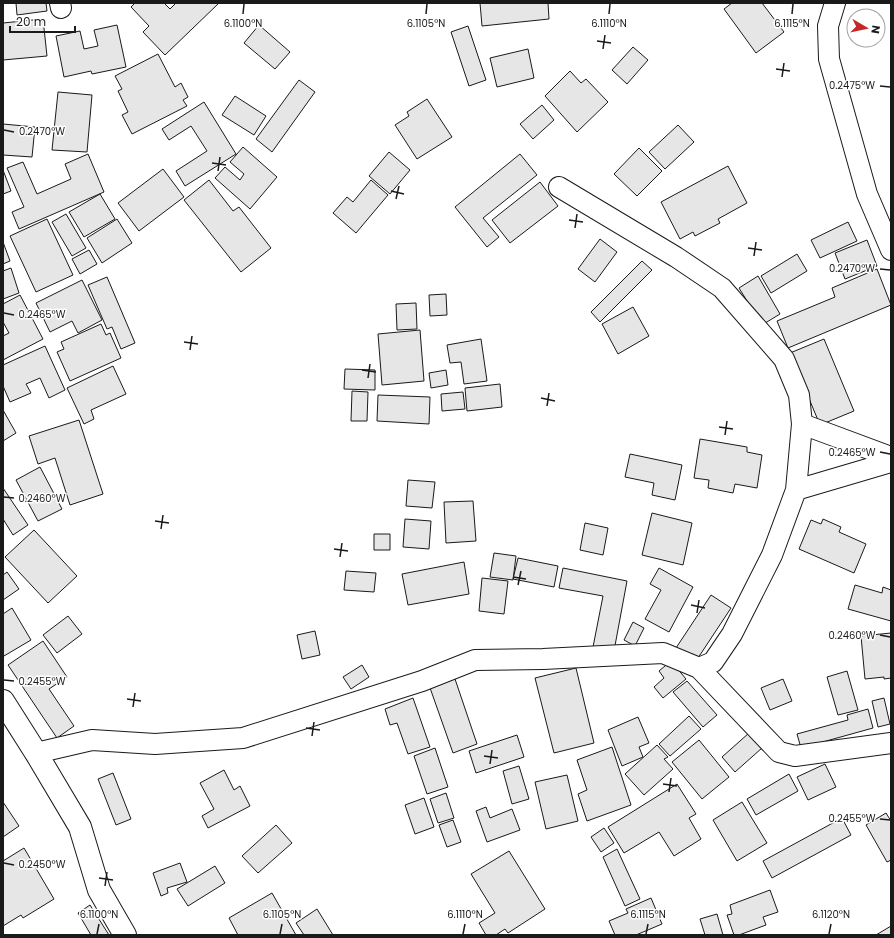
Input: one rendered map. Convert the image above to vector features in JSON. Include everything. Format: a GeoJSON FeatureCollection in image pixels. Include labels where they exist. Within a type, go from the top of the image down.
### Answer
{"type":"FeatureCollection","features":[{"type":"Feature","properties":{"kind":"main road"},"geometry":{"type":"LineString","coordinates":[[3,701],[80,827],[99,890],[125,935]]}},
{"type":"Feature","properties":{"kind":"street"},"geometry":{"type":"LineString","coordinates":[[835,3],[828,26],[829,59],[867,194],[891,250]]}},
{"type":"Feature","properties":{"kind":"street"},"geometry":{"type":"LineString","coordinates":[[559,187],[676,257],[722,288],[784,358],[799,395],[802,424],[796,490],[772,555],[732,634],[713,662],[699,668]]}},
{"type":"Feature","properties":{"kind":"street"},"geometry":{"type":"LineString","coordinates":[[802,424],[891,457]]}},
{"type":"Feature","properties":{"kind":"street"},"geometry":{"type":"LineString","coordinates":[[796,490],[891,462]]}},
{"type":"Feature","properties":{"kind":"street"},"geometry":{"type":"LineString","coordinates":[[36,753],[92,740],[155,744],[243,738],[292,721],[422,681],[475,660],[543,659],[663,653],[699,668],[779,752],[795,756],[891,743]]}},
{"type":"Feature","properties":{"kind":"building"},"geometry":{"type":"Polygon","coordinates":[[[16,3],[46,3],[47,11],[17,15],[16,3]]]}},
{"type":"Feature","properties":{"kind":"building"},"geometry":{"type":"Polygon","coordinates":[[[135,3],[164,3],[170,9],[176,3],[219,3],[165,55],[143,32],[149,26],[131,7],[135,3]]]}},
{"type":"Feature","properties":{"kind":"building"},"geometry":{"type":"Polygon","coordinates":[[[480,3],[548,3],[549,19],[482,26],[480,3]]]}},
{"type":"Feature","properties":{"kind":"building"},"geometry":{"type":"Polygon","coordinates":[[[732,3],[762,3],[784,32],[756,53],[724,9],[732,3]]]}},
{"type":"Feature","properties":{"kind":"building"},"geometry":{"type":"Polygon","coordinates":[[[43,19],[47,56],[3,60],[3,23],[43,19]]]}},
{"type":"Feature","properties":{"kind":"building"},"geometry":{"type":"Polygon","coordinates":[[[117,25],[126,67],[92,74],[91,71],[64,77],[56,36],[80,31],[84,49],[98,46],[94,30],[117,25]]]}},
{"type":"Feature","properties":{"kind":"building"},"geometry":{"type":"Polygon","coordinates":[[[259,25],[290,52],[275,69],[244,43],[259,25]]]}},
{"type":"Feature","properties":{"kind":"building"},"geometry":{"type":"Polygon","coordinates":[[[468,26],[486,80],[469,86],[451,32],[468,26]]]}},
{"type":"Feature","properties":{"kind":"building"},"geometry":{"type":"Polygon","coordinates":[[[633,47],[648,60],[627,84],[612,70],[633,47]]]}},
{"type":"Feature","properties":{"kind":"building"},"geometry":{"type":"Polygon","coordinates":[[[528,49],[534,78],[497,87],[490,58],[528,49]]]}},
{"type":"Feature","properties":{"kind":"building"},"geometry":{"type":"Polygon","coordinates":[[[158,54],[175,87],[181,83],[188,97],[183,100],[187,106],[132,134],[122,115],[128,112],[118,91],[122,89],[115,76],[158,54]]]}},
{"type":"Feature","properties":{"kind":"building"},"geometry":{"type":"Polygon","coordinates":[[[570,71],[581,83],[586,79],[608,102],[577,132],[545,96],[570,71]]]}},
{"type":"Feature","properties":{"kind":"building"},"geometry":{"type":"Polygon","coordinates":[[[299,80],[315,92],[272,152],[256,139],[299,80]]]}},
{"type":"Feature","properties":{"kind":"building"},"geometry":{"type":"Polygon","coordinates":[[[58,92],[92,95],[87,152],[52,150],[58,92]]]}},
{"type":"Feature","properties":{"kind":"building"},"geometry":{"type":"Polygon","coordinates":[[[235,96],[266,116],[254,135],[222,115],[235,96]]]}},
{"type":"Feature","properties":{"kind":"building"},"geometry":{"type":"Polygon","coordinates":[[[427,99],[452,137],[417,159],[395,125],[409,116],[407,112],[427,99]]]}},
{"type":"Feature","properties":{"kind":"building"},"geometry":{"type":"Polygon","coordinates":[[[204,102],[236,154],[185,186],[176,171],[207,151],[191,126],[169,140],[162,129],[204,102]]]}},
{"type":"Feature","properties":{"kind":"building"},"geometry":{"type":"Polygon","coordinates":[[[542,105],[554,120],[533,139],[520,124],[542,105]]]}},
{"type":"Feature","properties":{"kind":"building"},"geometry":{"type":"Polygon","coordinates":[[[3,124],[35,127],[32,157],[3,155],[3,124]]]}},
{"type":"Feature","properties":{"kind":"building"},"geometry":{"type":"Polygon","coordinates":[[[678,125],[694,142],[665,169],[649,152],[678,125]]]}},
{"type":"Feature","properties":{"kind":"building"},"geometry":{"type":"Polygon","coordinates":[[[243,147],[277,177],[250,209],[215,178],[225,167],[240,180],[244,174],[230,162],[243,147]]]}},
{"type":"Feature","properties":{"kind":"building"},"geometry":{"type":"Polygon","coordinates":[[[639,148],[662,171],[637,196],[614,174],[639,148]]]}},
{"type":"Feature","properties":{"kind":"building"},"geometry":{"type":"Polygon","coordinates":[[[389,152],[410,170],[390,194],[369,176],[389,152]]]}},
{"type":"Feature","properties":{"kind":"building"},"geometry":{"type":"Polygon","coordinates":[[[88,154],[104,192],[19,229],[12,212],[24,207],[7,168],[23,162],[37,194],[71,179],[65,164],[88,154]]]}},
{"type":"Feature","properties":{"kind":"building"},"geometry":{"type":"Polygon","coordinates":[[[520,154],[537,175],[483,218],[499,237],[487,247],[455,207],[520,154]]]}},
{"type":"Feature","properties":{"kind":"building"},"geometry":{"type":"Polygon","coordinates":[[[728,166],[747,203],[718,219],[720,223],[695,236],[693,232],[680,239],[661,202],[728,166]]]}},
{"type":"Feature","properties":{"kind":"building"},"geometry":{"type":"Polygon","coordinates":[[[163,169],[184,197],[139,231],[118,203],[163,169]]]}},
{"type":"Feature","properties":{"kind":"building"},"geometry":{"type":"Polygon","coordinates":[[[3,170],[11,191],[3,194],[3,170]]]}},
{"type":"Feature","properties":{"kind":"building"},"geometry":{"type":"Polygon","coordinates":[[[209,180],[233,211],[239,207],[271,248],[241,272],[184,200],[209,180]]]}},
{"type":"Feature","properties":{"kind":"building"},"geometry":{"type":"Polygon","coordinates":[[[371,180],[388,195],[356,233],[333,213],[347,197],[353,202],[371,180]]]}},
{"type":"Feature","properties":{"kind":"building"},"geometry":{"type":"Polygon","coordinates":[[[540,182],[558,206],[510,243],[492,220],[540,182]]]}},
{"type":"Feature","properties":{"kind":"building"},"geometry":{"type":"Polygon","coordinates":[[[100,194],[115,219],[84,237],[69,212],[100,194]]]}},
{"type":"Feature","properties":{"kind":"building"},"geometry":{"type":"Polygon","coordinates":[[[66,214],[86,248],[72,256],[52,222],[66,214]]]}},
{"type":"Feature","properties":{"kind":"building"},"geometry":{"type":"Polygon","coordinates":[[[47,219],[73,275],[36,292],[10,236],[47,219]]]}},
{"type":"Feature","properties":{"kind":"building"},"geometry":{"type":"Polygon","coordinates":[[[117,219],[132,243],[102,263],[87,238],[117,219]]]}},
{"type":"Feature","properties":{"kind":"building"},"geometry":{"type":"Polygon","coordinates":[[[848,222],[857,241],[820,258],[811,240],[848,222]]]}},
{"type":"Feature","properties":{"kind":"building"},"geometry":{"type":"Polygon","coordinates":[[[600,239],[617,252],[595,282],[578,269],[600,239]]]}},
{"type":"Feature","properties":{"kind":"building"},"geometry":{"type":"Polygon","coordinates":[[[867,240],[877,266],[845,279],[835,253],[867,240]]]}},
{"type":"Feature","properties":{"kind":"building"},"geometry":{"type":"Polygon","coordinates":[[[3,242],[10,261],[3,264],[3,242]]]}},
{"type":"Feature","properties":{"kind":"building"},"geometry":{"type":"Polygon","coordinates":[[[89,250],[97,264],[80,274],[72,259],[89,250]]]}},
{"type":"Feature","properties":{"kind":"building"},"geometry":{"type":"Polygon","coordinates":[[[797,254],[807,271],[771,293],[761,276],[797,254]]]}},
{"type":"Feature","properties":{"kind":"building"},"geometry":{"type":"Polygon","coordinates":[[[642,261],[652,270],[600,322],[591,312],[642,261]]]}},
{"type":"Feature","properties":{"kind":"building"},"geometry":{"type":"Polygon","coordinates":[[[11,268],[19,293],[3,299],[3,271],[11,268]]]}},
{"type":"Feature","properties":{"kind":"building"},"geometry":{"type":"Polygon","coordinates":[[[877,269],[891,305],[788,348],[777,321],[835,297],[832,288],[877,269]]]}},
{"type":"Feature","properties":{"kind":"building"},"geometry":{"type":"Polygon","coordinates":[[[758,276],[780,314],[762,325],[739,288],[758,276]]]}},
{"type":"Feature","properties":{"kind":"building"},"geometry":{"type":"Polygon","coordinates":[[[107,277],[135,343],[121,349],[112,327],[107,329],[88,285],[107,277]]]}},
{"type":"Feature","properties":{"kind":"building"},"geometry":{"type":"Polygon","coordinates":[[[82,280],[102,320],[78,333],[72,321],[50,332],[36,303],[82,280]]]}},
{"type":"Feature","properties":{"kind":"building"},"geometry":{"type":"Polygon","coordinates":[[[446,294],[447,315],[430,316],[429,295],[446,294]]]}},
{"type":"Feature","properties":{"kind":"building"},"geometry":{"type":"Polygon","coordinates":[[[20,295],[43,339],[3,360],[3,336],[9,333],[3,322],[3,304],[20,295]]]}},
{"type":"Feature","properties":{"kind":"building"},"geometry":{"type":"Polygon","coordinates":[[[416,303],[417,329],[397,330],[396,304],[416,303]]]}},
{"type":"Feature","properties":{"kind":"building"},"geometry":{"type":"Polygon","coordinates":[[[633,307],[649,336],[618,354],[602,324],[633,307]]]}},
{"type":"Feature","properties":{"kind":"building"},"geometry":{"type":"Polygon","coordinates":[[[101,324],[106,335],[110,333],[121,358],[70,381],[57,352],[64,349],[61,342],[101,324]]]}},
{"type":"Feature","properties":{"kind":"building"},"geometry":{"type":"Polygon","coordinates":[[[420,330],[424,381],[382,385],[378,334],[420,330]]]}},
{"type":"Feature","properties":{"kind":"building"},"geometry":{"type":"Polygon","coordinates":[[[481,339],[487,381],[464,384],[461,362],[450,363],[447,345],[481,339]]]}},
{"type":"Feature","properties":{"kind":"building"},"geometry":{"type":"Polygon","coordinates":[[[824,339],[854,411],[820,425],[790,353],[824,339]]]}},
{"type":"Feature","properties":{"kind":"building"},"geometry":{"type":"Polygon","coordinates":[[[45,346],[65,390],[49,398],[40,378],[26,384],[31,393],[10,402],[3,386],[3,365],[45,346]]]}},
{"type":"Feature","properties":{"kind":"building"},"geometry":{"type":"Polygon","coordinates":[[[113,366],[126,394],[91,410],[94,419],[84,424],[67,388],[113,366]]]}},
{"type":"Feature","properties":{"kind":"building"},"geometry":{"type":"Polygon","coordinates":[[[345,369],[375,370],[375,390],[344,389],[345,369]]]}},
{"type":"Feature","properties":{"kind":"building"},"geometry":{"type":"Polygon","coordinates":[[[446,370],[448,385],[431,388],[429,373],[446,370]]]}},
{"type":"Feature","properties":{"kind":"building"},"geometry":{"type":"Polygon","coordinates":[[[500,384],[502,407],[467,411],[465,388],[500,384]]]}},
{"type":"Feature","properties":{"kind":"building"},"geometry":{"type":"Polygon","coordinates":[[[352,391],[368,392],[367,421],[351,421],[352,391]]]}},
{"type":"Feature","properties":{"kind":"building"},"geometry":{"type":"Polygon","coordinates":[[[463,392],[465,409],[442,411],[441,394],[463,392]]]}},
{"type":"Feature","properties":{"kind":"building"},"geometry":{"type":"Polygon","coordinates":[[[378,395],[430,397],[429,424],[377,421],[378,395]]]}},
{"type":"Feature","properties":{"kind":"building"},"geometry":{"type":"Polygon","coordinates":[[[3,410],[16,433],[3,441],[3,410]]]}},
{"type":"Feature","properties":{"kind":"building"},"geometry":{"type":"Polygon","coordinates":[[[79,420],[103,494],[70,505],[55,458],[38,464],[29,436],[79,420]]]}},
{"type":"Feature","properties":{"kind":"building"},"geometry":{"type":"Polygon","coordinates":[[[700,439],[747,447],[747,452],[762,455],[757,488],[735,484],[733,493],[708,488],[709,480],[694,478],[700,439]]]}},
{"type":"Feature","properties":{"kind":"building"},"geometry":{"type":"Polygon","coordinates":[[[630,454],[682,465],[675,500],[652,495],[654,483],[625,477],[630,454]]]}},
{"type":"Feature","properties":{"kind":"building"},"geometry":{"type":"Polygon","coordinates":[[[40,467],[62,509],[38,521],[16,480],[40,467]]]}},
{"type":"Feature","properties":{"kind":"building"},"geometry":{"type":"Polygon","coordinates":[[[408,480],[435,482],[432,508],[406,506],[408,480]]]}},
{"type":"Feature","properties":{"kind":"building"},"geometry":{"type":"Polygon","coordinates":[[[3,488],[28,525],[13,535],[3,519],[3,488]]]}},
{"type":"Feature","properties":{"kind":"building"},"geometry":{"type":"Polygon","coordinates":[[[473,501],[476,541],[446,543],[444,502],[473,501]]]}},
{"type":"Feature","properties":{"kind":"building"},"geometry":{"type":"Polygon","coordinates":[[[652,513],[692,523],[683,565],[642,555],[652,513]]]}},
{"type":"Feature","properties":{"kind":"building"},"geometry":{"type":"Polygon","coordinates":[[[405,519],[431,521],[429,549],[403,547],[405,519]]]}},
{"type":"Feature","properties":{"kind":"building"},"geometry":{"type":"Polygon","coordinates":[[[823,519],[841,527],[839,532],[866,544],[854,573],[799,549],[811,520],[821,524],[823,519]]]}},
{"type":"Feature","properties":{"kind":"building"},"geometry":{"type":"Polygon","coordinates":[[[585,523],[608,528],[603,555],[580,550],[585,523]]]}},
{"type":"Feature","properties":{"kind":"building"},"geometry":{"type":"Polygon","coordinates":[[[34,530],[77,576],[48,603],[5,557],[34,530]]]}},
{"type":"Feature","properties":{"kind":"building"},"geometry":{"type":"Polygon","coordinates":[[[374,534],[390,534],[390,550],[374,550],[374,534]]]}},
{"type":"Feature","properties":{"kind":"building"},"geometry":{"type":"Polygon","coordinates":[[[494,553],[516,556],[513,580],[490,577],[494,553]]]}},
{"type":"Feature","properties":{"kind":"building"},"geometry":{"type":"Polygon","coordinates":[[[518,558],[558,566],[554,587],[513,579],[518,558]]]}},
{"type":"Feature","properties":{"kind":"building"},"geometry":{"type":"Polygon","coordinates":[[[464,562],[469,594],[408,605],[402,574],[464,562]]]}},
{"type":"Feature","properties":{"kind":"building"},"geometry":{"type":"Polygon","coordinates":[[[563,568],[627,581],[614,651],[593,647],[603,596],[559,588],[563,568]]]}},
{"type":"Feature","properties":{"kind":"building"},"geometry":{"type":"Polygon","coordinates":[[[659,568],[693,587],[669,632],[645,619],[661,590],[650,584],[659,568]]]}},
{"type":"Feature","properties":{"kind":"building"},"geometry":{"type":"Polygon","coordinates":[[[346,571],[376,573],[374,592],[344,590],[346,571]]]}},
{"type":"Feature","properties":{"kind":"building"},"geometry":{"type":"Polygon","coordinates":[[[7,572],[19,589],[3,600],[3,575],[7,572]]]}},
{"type":"Feature","properties":{"kind":"building"},"geometry":{"type":"Polygon","coordinates":[[[482,578],[508,581],[504,614],[479,611],[482,578]]]}},
{"type":"Feature","properties":{"kind":"building"},"geometry":{"type":"Polygon","coordinates":[[[855,585],[882,593],[883,587],[891,590],[891,621],[848,609],[855,585]]]}},
{"type":"Feature","properties":{"kind":"building"},"geometry":{"type":"Polygon","coordinates":[[[711,595],[731,608],[696,661],[676,648],[711,595]]]}},
{"type":"Feature","properties":{"kind":"building"},"geometry":{"type":"Polygon","coordinates":[[[12,608],[31,640],[4,656],[3,614],[12,608]]]}},
{"type":"Feature","properties":{"kind":"building"},"geometry":{"type":"Polygon","coordinates":[[[68,616],[82,634],[57,653],[43,635],[68,616]]]}},
{"type":"Feature","properties":{"kind":"building"},"geometry":{"type":"Polygon","coordinates":[[[633,622],[644,628],[635,646],[624,640],[633,622]]]}},
{"type":"Feature","properties":{"kind":"building"},"geometry":{"type":"Polygon","coordinates":[[[315,631],[320,655],[302,659],[297,635],[315,631]]]}},
{"type":"Feature","properties":{"kind":"building"},"geometry":{"type":"Polygon","coordinates":[[[891,633],[891,678],[884,679],[884,677],[865,679],[861,636],[891,633]]]}},
{"type":"Feature","properties":{"kind":"building"},"geometry":{"type":"Polygon","coordinates":[[[43,641],[67,677],[49,689],[74,726],[57,738],[8,665],[43,641]]]}},
{"type":"Feature","properties":{"kind":"building"},"geometry":{"type":"Polygon","coordinates":[[[671,661],[686,679],[663,698],[654,687],[664,678],[659,671],[671,661]]]}},
{"type":"Feature","properties":{"kind":"building"},"geometry":{"type":"Polygon","coordinates":[[[362,665],[369,677],[351,689],[343,677],[362,665]]]}},
{"type":"Feature","properties":{"kind":"building"},"geometry":{"type":"Polygon","coordinates":[[[576,668],[594,743],[554,753],[535,678],[576,668]]]}},
{"type":"Feature","properties":{"kind":"building"},"geometry":{"type":"Polygon","coordinates":[[[847,671],[858,710],[838,715],[827,677],[847,671]]]}},
{"type":"Feature","properties":{"kind":"building"},"geometry":{"type":"Polygon","coordinates":[[[454,676],[477,744],[453,753],[429,685],[454,676]]]}},
{"type":"Feature","properties":{"kind":"building"},"geometry":{"type":"Polygon","coordinates":[[[783,679],[792,701],[770,710],[761,688],[783,679]]]}},
{"type":"Feature","properties":{"kind":"building"},"geometry":{"type":"Polygon","coordinates":[[[687,681],[717,715],[703,727],[673,692],[687,681]]]}},
{"type":"Feature","properties":{"kind":"building"},"geometry":{"type":"Polygon","coordinates":[[[413,698],[430,747],[408,754],[397,723],[390,725],[385,709],[413,698]]]}},
{"type":"Feature","properties":{"kind":"building"},"geometry":{"type":"Polygon","coordinates":[[[884,698],[890,724],[878,727],[872,701],[884,698]]]}},
{"type":"Feature","properties":{"kind":"building"},"geometry":{"type":"Polygon","coordinates":[[[868,709],[873,728],[801,748],[797,734],[848,720],[847,715],[868,709]]]}},
{"type":"Feature","properties":{"kind":"building"},"geometry":{"type":"Polygon","coordinates":[[[689,716],[701,729],[670,756],[659,744],[689,716]]]}},
{"type":"Feature","properties":{"kind":"building"},"geometry":{"type":"Polygon","coordinates":[[[638,717],[649,743],[639,747],[643,757],[622,766],[608,730],[638,717]]]}},
{"type":"Feature","properties":{"kind":"building"},"geometry":{"type":"Polygon","coordinates":[[[749,733],[762,748],[735,772],[722,757],[749,733]]]}},
{"type":"Feature","properties":{"kind":"building"},"geometry":{"type":"Polygon","coordinates":[[[517,735],[524,757],[476,773],[469,751],[517,735]]]}},
{"type":"Feature","properties":{"kind":"building"},"geometry":{"type":"Polygon","coordinates":[[[699,740],[729,777],[702,799],[672,762],[699,740]]]}},
{"type":"Feature","properties":{"kind":"building"},"geometry":{"type":"Polygon","coordinates":[[[657,745],[668,757],[664,759],[673,769],[644,795],[625,774],[657,745]]]}},
{"type":"Feature","properties":{"kind":"building"},"geometry":{"type":"Polygon","coordinates":[[[612,747],[631,805],[587,821],[578,794],[587,790],[577,760],[612,747]]]}},
{"type":"Feature","properties":{"kind":"building"},"geometry":{"type":"Polygon","coordinates":[[[435,748],[448,787],[427,794],[414,756],[435,748]]]}},
{"type":"Feature","properties":{"kind":"building"},"geometry":{"type":"Polygon","coordinates":[[[825,764],[836,787],[808,800],[797,777],[825,764]]]}},
{"type":"Feature","properties":{"kind":"building"},"geometry":{"type":"Polygon","coordinates":[[[519,766],[529,799],[512,804],[503,771],[519,766]]]}},
{"type":"Feature","properties":{"kind":"building"},"geometry":{"type":"Polygon","coordinates":[[[224,770],[234,790],[240,786],[250,806],[208,828],[202,816],[214,809],[200,783],[224,770]]]}},
{"type":"Feature","properties":{"kind":"building"},"geometry":{"type":"Polygon","coordinates":[[[113,773],[131,819],[116,825],[98,779],[113,773]]]}},
{"type":"Feature","properties":{"kind":"building"},"geometry":{"type":"Polygon","coordinates":[[[789,774],[798,791],[756,815],[747,799],[789,774]]]}},
{"type":"Feature","properties":{"kind":"building"},"geometry":{"type":"Polygon","coordinates":[[[567,775],[578,821],[546,829],[535,782],[567,775]]]}},
{"type":"Feature","properties":{"kind":"building"},"geometry":{"type":"Polygon","coordinates":[[[677,784],[696,814],[689,818],[701,839],[674,856],[659,832],[624,853],[608,827],[677,784]]]}},
{"type":"Feature","properties":{"kind":"building"},"geometry":{"type":"Polygon","coordinates":[[[446,793],[454,818],[438,823],[430,799],[446,793]]]}},
{"type":"Feature","properties":{"kind":"building"},"geometry":{"type":"Polygon","coordinates":[[[424,798],[434,827],[415,834],[405,805],[424,798]]]}},
{"type":"Feature","properties":{"kind":"building"},"geometry":{"type":"Polygon","coordinates":[[[3,802],[19,826],[3,837],[3,802]]]}},
{"type":"Feature","properties":{"kind":"building"},"geometry":{"type":"Polygon","coordinates":[[[742,802],[767,843],[737,861],[713,820],[742,802]]]}},
{"type":"Feature","properties":{"kind":"building"},"geometry":{"type":"Polygon","coordinates":[[[486,807],[490,818],[512,809],[520,830],[487,842],[476,811],[486,807]]]}},
{"type":"Feature","properties":{"kind":"building"},"geometry":{"type":"Polygon","coordinates":[[[886,813],[891,821],[891,860],[887,862],[866,825],[886,813]]]}},
{"type":"Feature","properties":{"kind":"building"},"geometry":{"type":"Polygon","coordinates":[[[842,818],[851,835],[772,878],[763,861],[842,818]]]}},
{"type":"Feature","properties":{"kind":"building"},"geometry":{"type":"Polygon","coordinates":[[[453,820],[461,842],[447,847],[439,825],[453,820]]]}},
{"type":"Feature","properties":{"kind":"building"},"geometry":{"type":"Polygon","coordinates":[[[276,825],[292,843],[258,873],[242,856],[276,825]]]}},
{"type":"Feature","properties":{"kind":"building"},"geometry":{"type":"Polygon","coordinates":[[[604,828],[614,843],[601,852],[591,837],[604,828]]]}},
{"type":"Feature","properties":{"kind":"building"},"geometry":{"type":"Polygon","coordinates":[[[24,848],[54,899],[23,918],[21,915],[3,926],[3,861],[24,848]]]}},
{"type":"Feature","properties":{"kind":"building"},"geometry":{"type":"Polygon","coordinates":[[[617,849],[640,899],[625,906],[603,857],[617,849]]]}},
{"type":"Feature","properties":{"kind":"building"},"geometry":{"type":"Polygon","coordinates":[[[509,851],[545,909],[508,933],[505,929],[496,935],[486,935],[479,923],[495,913],[471,874],[509,851]]]}},
{"type":"Feature","properties":{"kind":"building"},"geometry":{"type":"Polygon","coordinates":[[[180,863],[187,882],[167,888],[168,893],[161,896],[153,873],[180,863]]]}},
{"type":"Feature","properties":{"kind":"building"},"geometry":{"type":"Polygon","coordinates":[[[215,866],[225,883],[188,906],[177,889],[215,866]]]}},
{"type":"Feature","properties":{"kind":"building"},"geometry":{"type":"Polygon","coordinates":[[[770,890],[778,912],[763,917],[766,925],[739,935],[734,935],[727,915],[732,914],[730,905],[770,890]]]}},
{"type":"Feature","properties":{"kind":"building"},"geometry":{"type":"Polygon","coordinates":[[[272,893],[296,935],[238,935],[229,918],[272,893]]]}},
{"type":"Feature","properties":{"kind":"building"},"geometry":{"type":"Polygon","coordinates":[[[651,898],[662,924],[636,935],[615,935],[609,921],[628,913],[626,909],[651,898]]]}},
{"type":"Feature","properties":{"kind":"building"},"geometry":{"type":"Polygon","coordinates":[[[90,905],[109,935],[91,935],[78,913],[90,905]]]}},
{"type":"Feature","properties":{"kind":"building"},"geometry":{"type":"Polygon","coordinates":[[[317,909],[333,935],[304,935],[296,923],[317,909]]]}},
{"type":"Feature","properties":{"kind":"building"},"geometry":{"type":"Polygon","coordinates":[[[717,914],[723,935],[705,935],[700,919],[717,914]]]}},
{"type":"Feature","properties":{"kind":"building"},"geometry":{"type":"Polygon","coordinates":[[[891,926],[891,935],[876,935],[891,926]]]}}]}
